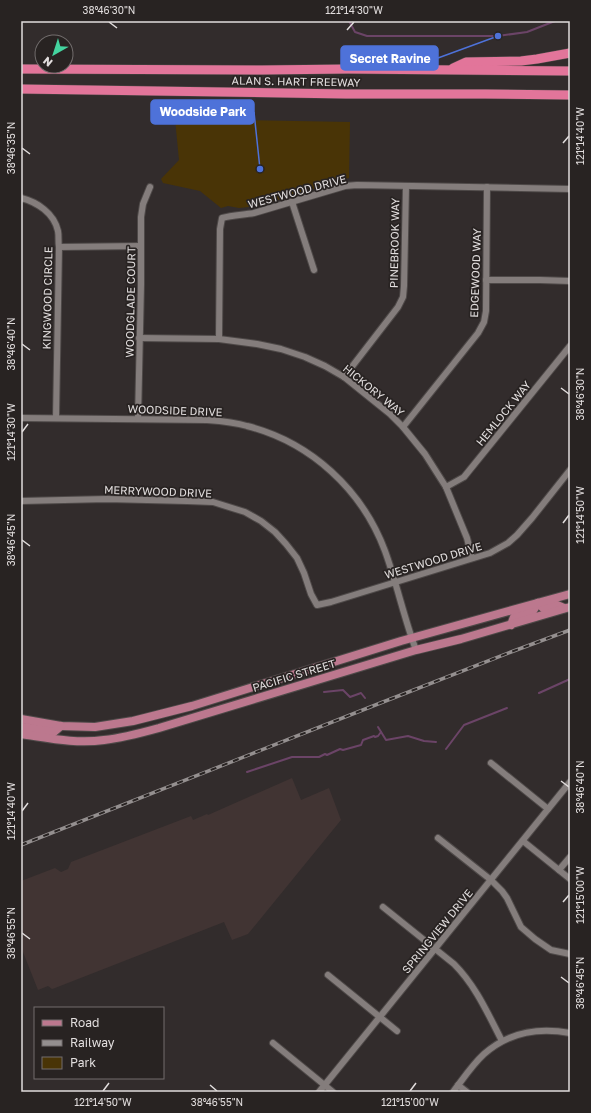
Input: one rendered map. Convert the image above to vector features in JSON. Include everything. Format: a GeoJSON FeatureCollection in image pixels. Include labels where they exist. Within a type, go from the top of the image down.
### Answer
{"type":"FeatureCollection","features":[{"type":"Feature","properties":{"kind":"highway"},"geometry":{"type":"LineString","coordinates":[[451,69],[466,62],[521,61],[570,53]]}},
{"type":"Feature","properties":{"kind":"highway","name":"ALAN S. HART FREEWAY"},"geometry":{"type":"LineString","coordinates":[[21,68],[262,70],[451,69],[570,71]]}},
{"type":"Feature","properties":{"kind":"highway","name":"ALAN S. HART FREEWAY"},"geometry":{"type":"LineString","coordinates":[[21,89],[346,94],[570,95]]}},
{"type":"Feature","properties":{"kind":"main road","name":"PACIFIC STREET"},"geometry":{"type":"LineString","coordinates":[[21,719],[61,726],[95,727],[133,722],[192,706],[411,638],[570,594]]}},
{"type":"Feature","properties":{"kind":"main road"},"geometry":{"type":"LineString","coordinates":[[511,625],[514,617],[532,611],[538,603],[543,608],[557,605],[567,608]]}},
{"type":"Feature","properties":{"kind":"main road","name":"PACIFIC STREET"},"geometry":{"type":"LineString","coordinates":[[21,734],[66,741],[105,740],[129,736],[416,650],[511,625],[567,608]]}},
{"type":"Feature","properties":{"kind":"main road"},"geometry":{"type":"LineString","coordinates":[[192,706],[196,716]]}},
{"type":"Feature","properties":{"kind":"main road"},"geometry":{"type":"LineString","coordinates":[[115,725],[117,738]]}},
{"type":"Feature","properties":{"kind":"main road"},"geometry":{"type":"LineString","coordinates":[[21,728],[23,726],[54,732],[61,726]]}},
{"type":"Feature","properties":{"kind":"street","name":"WESTWOOD DRIVE"},"geometry":{"type":"LineString","coordinates":[[219,339],[220,229],[222,218],[254,214],[345,186],[357,185],[570,189]]}},
{"type":"Feature","properties":{"kind":"street","name":"PINEBROOK WAY"},"geometry":{"type":"LineString","coordinates":[[344,377],[398,307],[403,297],[406,186]]}},
{"type":"Feature","properties":{"kind":"street","name":"WOODGLADE COURT"},"geometry":{"type":"LineString","coordinates":[[138,419],[141,218],[143,204],[150,187]]}},
{"type":"Feature","properties":{"kind":"street","name":"EDGEWOOD WAY"},"geometry":{"type":"LineString","coordinates":[[403,426],[478,333],[484,322],[486,311],[487,187]]}},
{"type":"Feature","properties":{"kind":"street","name":"KINGWOOD CIRCLE"},"geometry":{"type":"LineString","coordinates":[[21,198],[30,200],[39,205],[48,213],[54,221],[58,231],[56,418]]}},
{"type":"Feature","properties":{"kind":"street"},"geometry":{"type":"LineString","coordinates":[[292,202],[314,270]]}},
{"type":"Feature","properties":{"kind":"street"},"geometry":{"type":"LineString","coordinates":[[59,247],[141,246]]}},
{"type":"Feature","properties":{"kind":"street"},"geometry":{"type":"LineString","coordinates":[[486,280],[570,281]]}},
{"type":"Feature","properties":{"kind":"street","name":"HICKORY WAY"},"geometry":{"type":"LineString","coordinates":[[139,338],[219,339],[257,344],[281,349],[305,357],[344,377],[403,426],[425,454],[446,487],[467,538],[472,558]]}},
{"type":"Feature","properties":{"kind":"street","name":"HEMLOCK WAY"},"geometry":{"type":"LineString","coordinates":[[446,487],[464,477],[570,346]]}},
{"type":"Feature","properties":{"kind":"street","name":"WOODSIDE DRIVE"},"geometry":{"type":"LineString","coordinates":[[21,418],[207,420],[226,422],[245,425],[276,436],[307,452],[334,473],[348,487],[361,504],[378,534],[386,552],[411,638],[416,650]]}},
{"type":"Feature","properties":{"kind":"street","name":"WESTWOOD DRIVE"},"geometry":{"type":"LineString","coordinates":[[316,605],[331,602],[490,553],[508,543],[517,535],[570,470]]}},
{"type":"Feature","properties":{"kind":"street","name":"MERRYWOOD DRIVE"},"geometry":{"type":"LineString","coordinates":[[21,501],[107,499],[187,500],[212,502],[245,512],[261,521],[275,532],[297,558],[304,572],[316,605]]}},
{"type":"Feature","properties":{"kind":"street"},"geometry":{"type":"LineString","coordinates":[[492,764],[548,809]]}},
{"type":"Feature","properties":{"kind":"street","name":"SPRINGVIEW DRIVE"},"geometry":{"type":"LineString","coordinates":[[319,1092],[570,782]]}},
{"type":"Feature","properties":{"kind":"street"},"geometry":{"type":"LineString","coordinates":[[438,838],[491,880],[502,891],[521,926],[535,939],[551,950],[570,954]]}},
{"type":"Feature","properties":{"kind":"street"},"geometry":{"type":"LineString","coordinates":[[523,841],[570,878]]}},
{"type":"Feature","properties":{"kind":"street"},"geometry":{"type":"LineString","coordinates":[[559,870],[570,857]]}},
{"type":"Feature","properties":{"kind":"street"},"geometry":{"type":"LineString","coordinates":[[383,907],[465,974],[473,986],[502,1041]]}},
{"type":"Feature","properties":{"kind":"street"},"geometry":{"type":"LineString","coordinates":[[328,975],[397,1031]]}},
{"type":"Feature","properties":{"kind":"street"},"geometry":{"type":"LineString","coordinates":[[453,1092],[484,1054],[502,1041],[529,1031],[553,1030],[570,1033]]}},
{"type":"Feature","properties":{"kind":"street"},"geometry":{"type":"LineString","coordinates":[[272,1043],[332,1092]]}},
{"type":"Feature","properties":{"kind":"street"},"geometry":{"type":"LineString","coordinates":[[458,1085],[467,1092]]}},
{"type":"Feature","properties":{"kind":"shaded area"},"geometry":{"type":"Polygon","coordinates":[[[292,778],[301,800],[329,788],[341,820],[248,934],[232,940],[224,922],[55,988],[52,989],[48,986],[38,990],[21,947],[21,881],[55,868],[61,872],[68,869],[71,862],[191,816],[193,820],[207,814],[208,815],[292,778]]]}},
{"type":"Feature","properties":{"kind":"green space"},"geometry":{"type":"Polygon","coordinates":[[[175,119],[350,122],[349,178],[258,206],[239,208],[228,206],[221,208],[200,191],[163,183],[161,179],[179,160],[175,119]]]}},
{"type":"Feature","properties":{"kind":"waterway"},"geometry":{"type":"LineString","coordinates":[[349,21],[355,32],[367,36],[498,36],[527,32],[555,21]]}},
{"type":"Feature","properties":{"kind":"waterway"},"geometry":{"type":"LineString","coordinates":[[539,693],[570,679]]}},
{"type":"Feature","properties":{"kind":"waterway"},"geometry":{"type":"LineString","coordinates":[[324,692],[343,690],[350,697],[361,693],[365,698]]}},
{"type":"Feature","properties":{"kind":"waterway"},"geometry":{"type":"LineString","coordinates":[[446,749],[464,725],[507,708]]}},
{"type":"Feature","properties":{"kind":"waterway"},"geometry":{"type":"LineString","coordinates":[[378,727],[386,740],[408,736],[424,741],[436,742]]}},
{"type":"Feature","properties":{"kind":"waterway"},"geometry":{"type":"LineString","coordinates":[[247,772],[292,757],[319,757],[340,749],[343,750],[361,745],[363,740],[378,736],[381,732]]}},
{"type":"Feature","properties":{"kind":"railway"},"geometry":{"type":"LineString","coordinates":[[21,845],[570,630]]}},
{"type":"Feature","properties":{"kind":"place","name":"Secret Ravine"},"geometry":{"type":"Point","coordinates":[498,36]}},
{"type":"Feature","properties":{"kind":"place","name":"Woodside Park"},"geometry":{"type":"Point","coordinates":[260,169]}}]}
